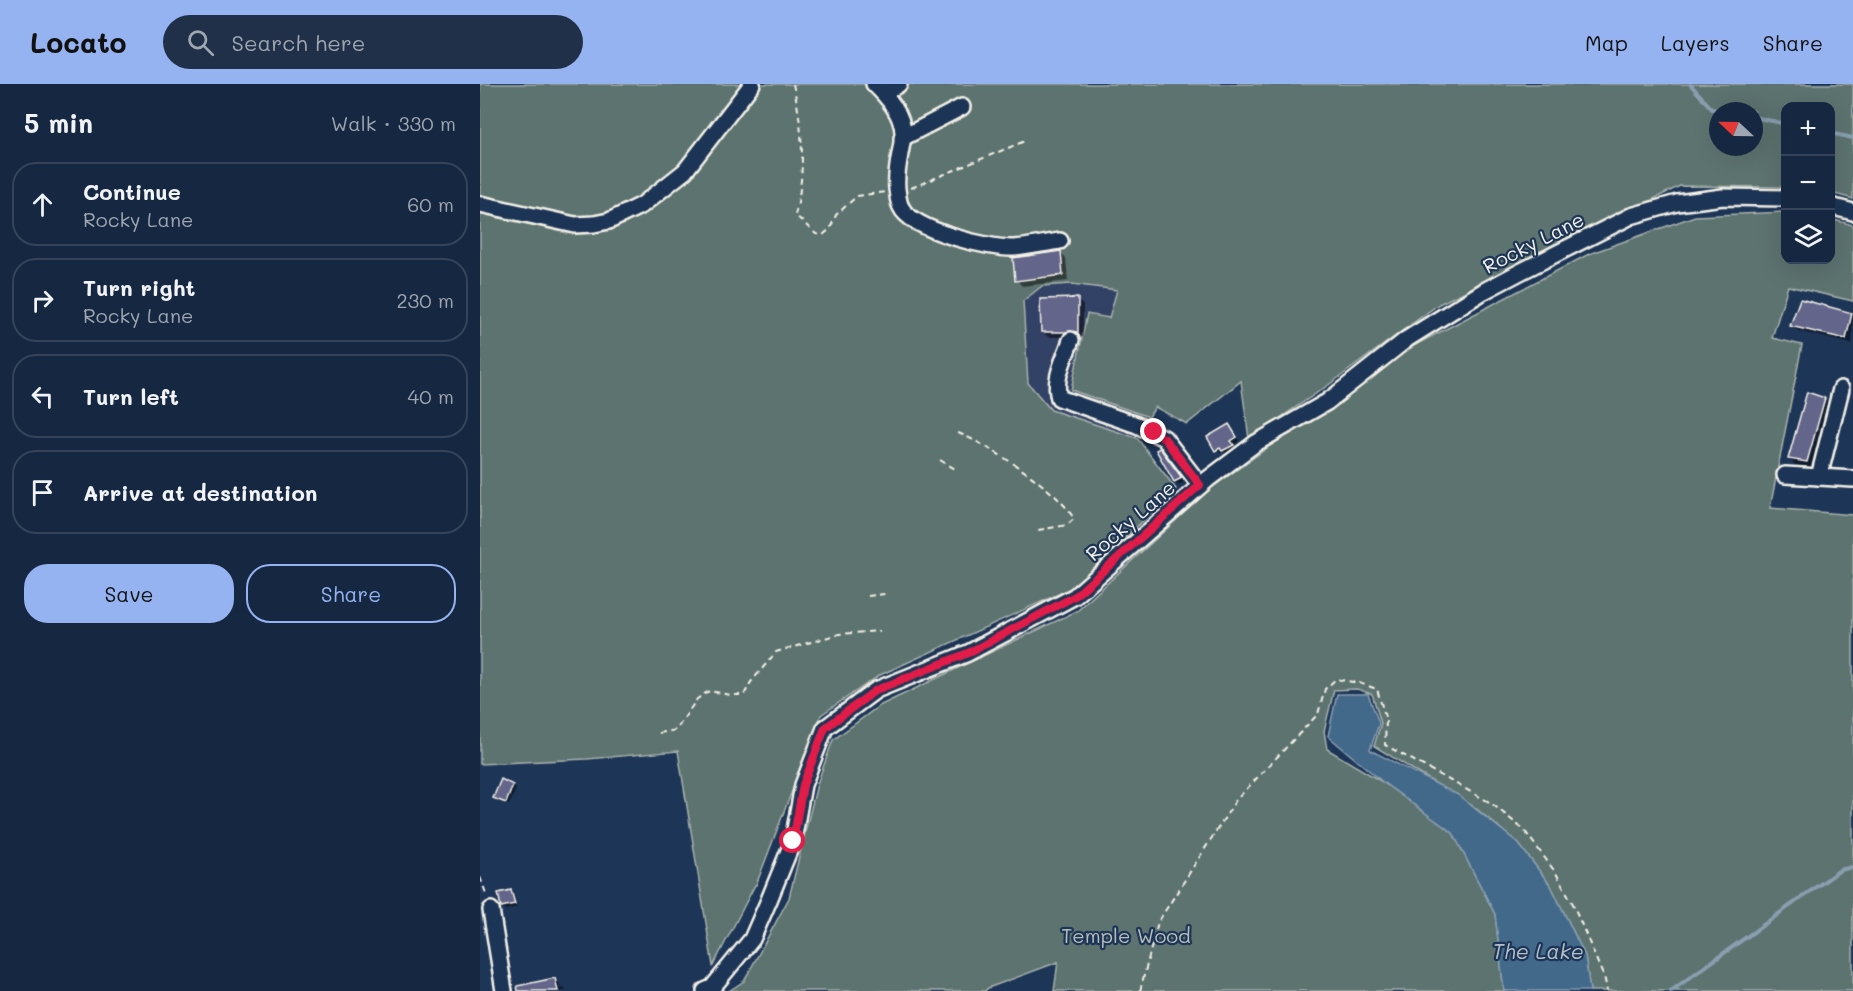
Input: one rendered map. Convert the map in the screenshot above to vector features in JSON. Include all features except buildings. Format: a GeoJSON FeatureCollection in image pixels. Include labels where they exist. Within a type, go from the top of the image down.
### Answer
{"type":"FeatureCollection","features":[{"type":"Feature","properties":{"kind":"street"},"geometry":{"type":"LineString","coordinates":[[480,204],[576,225],[609,221],[642,205],[685,171],[752,84]]}},
{"type":"Feature","properties":{"kind":"street"},"geometry":{"type":"LineString","coordinates":[[899,84],[879,88],[895,110],[903,132],[897,164],[898,191],[901,208],[914,222],[961,240],[1013,248],[1060,241]]}},
{"type":"Feature","properties":{"kind":"street"},"geometry":{"type":"LineString","coordinates":[[902,138],[962,107]]}},
{"type":"Feature","properties":{"kind":"street","name":"Rocky Lane"},"geometry":{"type":"LineString","coordinates":[[705,991],[712,988],[752,939],[793,841],[803,785],[825,728],[876,690],[968,653],[1075,596],[1200,485],[1256,443],[1327,402],[1407,339],[1484,291],[1556,252],[1631,216],[1677,203],[1723,197],[1781,198]]}},
{"type":"Feature","properties":{"kind":"street"},"geometry":{"type":"LineString","coordinates":[[1835,208],[1853,212]]}},
{"type":"Feature","properties":{"kind":"street"},"geometry":{"type":"LineString","coordinates":[[1071,340],[1057,380],[1056,390],[1059,398],[1137,425],[1164,438],[1200,485]]}},
{"type":"Feature","properties":{"kind":"street"},"geometry":{"type":"LineString","coordinates":[[1819,477],[1844,396]]}},
{"type":"Feature","properties":{"kind":"street"},"geometry":{"type":"LineString","coordinates":[[1785,475],[1853,479]]}},
{"type":"Feature","properties":{"kind":"street"},"geometry":{"type":"LineString","coordinates":[[491,910],[504,991]]}},
{"type":"Feature","properties":{"kind":"path"},"geometry":{"type":"LineString","coordinates":[[793,84],[797,99],[803,168],[801,193],[795,215],[816,234],[823,236],[830,229],[836,215],[857,196],[917,187],[1025,141]]}},
{"type":"Feature","properties":{"kind":"path"},"geometry":{"type":"LineString","coordinates":[[958,433],[978,441],[1041,484],[1069,510],[1074,519],[1067,525],[1038,530]]}},
{"type":"Feature","properties":{"kind":"path"},"geometry":{"type":"LineString","coordinates":[[940,460],[957,470]]}},
{"type":"Feature","properties":{"kind":"path"},"geometry":{"type":"LineString","coordinates":[[868,596],[885,594]]}},
{"type":"Feature","properties":{"kind":"path"},"geometry":{"type":"LineString","coordinates":[[659,733],[676,730],[698,699],[709,692],[744,695],[751,682],[776,652],[838,634],[880,631]]}},
{"type":"Feature","properties":{"kind":"path"},"geometry":{"type":"LineString","coordinates":[[1140,991],[1158,922],[1164,912],[1236,800],[1318,714],[1325,689],[1336,679],[1377,689],[1386,720],[1385,745],[1491,803],[1524,830],[1556,873],[1573,903],[1605,980],[1607,991]]}},
{"type":"Feature","properties":{"kind":"path"},"geometry":{"type":"LineString","coordinates":[[480,878],[491,910]]}},
{"type":"Feature","properties":{"kind":"shaded area"},"geometry":{"type":"Polygon","coordinates":[[[1072,283],[1118,289],[1109,319],[1087,314],[1071,390],[1149,417],[1137,438],[1051,410],[1028,383],[1023,301],[1042,286],[1072,283]]]}},
{"type":"Feature","properties":{"kind":"green space"},"geometry":{"type":"Polygon","coordinates":[[[480,84],[1853,84],[1853,199],[1835,194],[1835,102],[1781,102],[1781,187],[1680,186],[1439,304],[1330,384],[1249,439],[1241,381],[1187,424],[1155,407],[1149,417],[1071,390],[1087,314],[1109,318],[1117,290],[1072,284],[1042,286],[1023,301],[1028,383],[1051,410],[1137,438],[1176,489],[1074,587],[880,675],[821,715],[756,885],[713,966],[678,751],[587,759],[480,764],[480,84]]]}},
{"type":"Feature","properties":{"kind":"green space","name":"Temple Wood"},"geometry":{"type":"Polygon","coordinates":[[[1781,212],[1781,264],[1835,264],[1835,220],[1853,225],[1853,301],[1788,286],[1772,338],[1802,345],[1770,508],[1853,515],[1853,991],[1590,991],[1585,956],[1551,886],[1518,843],[1473,806],[1374,746],[1381,723],[1372,694],[1357,689],[1334,690],[1324,731],[1327,749],[1384,783],[1453,833],[1495,914],[1504,991],[1054,991],[1058,962],[985,991],[729,991],[744,981],[789,898],[817,784],[833,740],[879,706],[1077,611],[1210,489],[1400,353],[1589,254],[1695,216],[1781,212]]]}},
{"type":"Feature","properties":{"kind":"water","name":"The Lake"},"geometry":{"type":"Polygon","coordinates":[[[1337,694],[1368,694],[1379,723],[1370,750],[1458,795],[1518,843],[1551,886],[1585,956],[1590,991],[1504,991],[1495,914],[1453,833],[1384,783],[1328,736],[1337,694]]]}},
{"type":"Feature","properties":{"kind":"waterway"},"geometry":{"type":"LineString","coordinates":[[1690,84],[1709,106]]}},
{"type":"Feature","properties":{"kind":"waterway"},"geometry":{"type":"LineString","coordinates":[[1763,119],[1781,123]]}},
{"type":"Feature","properties":{"kind":"waterway"},"geometry":{"type":"LineString","coordinates":[[1835,134],[1853,138]]}},
{"type":"Feature","properties":{"kind":"waterway"},"geometry":{"type":"LineString","coordinates":[[1671,991],[1840,870],[1853,867]]}},
{"type":"Feature","properties":{"kind":"route"},"geometry":{"type":"LineString","coordinates":[[793,841],[803,785],[825,728],[876,690],[968,653],[1075,596],[1200,485],[1164,438],[1154,432]]}}]}
